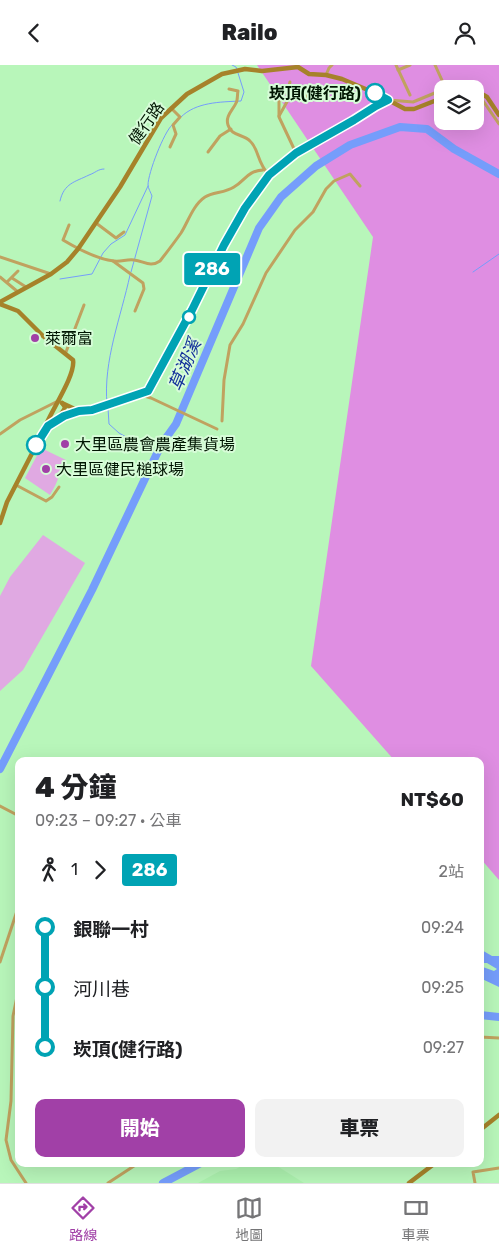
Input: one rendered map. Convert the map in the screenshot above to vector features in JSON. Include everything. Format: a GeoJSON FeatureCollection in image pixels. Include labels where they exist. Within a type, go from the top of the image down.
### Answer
{"type":"FeatureCollection","features":[{"type":"Feature","properties":{"kind":"street"},"geometry":{"type":"LineString","coordinates":[[326,75],[332,65]]}},
{"type":"Feature","properties":{"kind":"street"},"geometry":{"type":"LineString","coordinates":[[396,65],[410,95]]}},
{"type":"Feature","properties":{"kind":"street"},"geometry":{"type":"LineString","coordinates":[[398,70],[410,65]]}},
{"type":"Feature","properties":{"kind":"street"},"geometry":{"type":"LineString","coordinates":[[435,65],[441,80]]}},
{"type":"Feature","properties":{"kind":"street","name":"健行路"},"geometry":{"type":"LineString","coordinates":[[0,303],[51,274],[67,262],[120,187],[156,125],[171,107],[187,94],[227,72],[245,69],[262,71],[298,67],[309,74],[326,75],[342,79],[405,109],[414,109],[434,101]]}},
{"type":"Feature","properties":{"kind":"street"},"geometry":{"type":"LineString","coordinates":[[290,82],[287,93],[279,92],[279,117],[296,153]]}},
{"type":"Feature","properties":{"kind":"street"},"geometry":{"type":"LineString","coordinates":[[279,117],[288,100],[306,98],[306,87]]}},
{"type":"Feature","properties":{"kind":"street"},"geometry":{"type":"LineString","coordinates":[[228,89],[238,91],[237,102],[228,117],[228,125],[233,133],[251,141],[263,170],[269,175]]}},
{"type":"Feature","properties":{"kind":"street","name":"健行路"},"geometry":{"type":"LineString","coordinates":[[388,100],[412,102],[434,93]]}},
{"type":"Feature","properties":{"kind":"street"},"geometry":{"type":"LineString","coordinates":[[484,95],[499,115]]}},
{"type":"Feature","properties":{"kind":"street"},"geometry":{"type":"LineString","coordinates":[[55,420],[79,411],[92,410],[141,395],[148,391],[199,297],[224,245],[245,208],[269,175],[296,153],[388,100]]}},
{"type":"Feature","properties":{"kind":"street"},"geometry":{"type":"LineString","coordinates":[[484,102],[499,124]]}},
{"type":"Feature","properties":{"kind":"street"},"geometry":{"type":"LineString","coordinates":[[170,147],[176,134],[173,125],[180,117],[171,107]]}},
{"type":"Feature","properties":{"kind":"street"},"geometry":{"type":"LineString","coordinates":[[208,152],[220,136],[230,129]]}},
{"type":"Feature","properties":{"kind":"street"},"geometry":{"type":"LineString","coordinates":[[112,261],[131,259],[155,265],[181,233],[199,203],[205,197],[235,187],[249,173],[263,170]]}},
{"type":"Feature","properties":{"kind":"street"},"geometry":{"type":"LineString","coordinates":[[222,421],[224,381],[230,345],[243,323],[266,273],[295,230],[313,213],[326,189],[334,181],[350,174],[360,185]]}},
{"type":"Feature","properties":{"kind":"street"},"geometry":{"type":"LineString","coordinates":[[95,223],[116,238],[124,233]]}},
{"type":"Feature","properties":{"kind":"street"},"geometry":{"type":"LineString","coordinates":[[69,225],[63,240],[78,249],[112,261],[143,283],[144,289],[136,311]]}},
{"type":"Feature","properties":{"kind":"street"},"geometry":{"type":"LineString","coordinates":[[0,257],[51,274]]}},
{"type":"Feature","properties":{"kind":"street"},"geometry":{"type":"LineString","coordinates":[[7,282],[18,271]]}},
{"type":"Feature","properties":{"kind":"street"},"geometry":{"type":"LineString","coordinates":[[0,277],[18,292]]}},
{"type":"Feature","properties":{"kind":"street"},"geometry":{"type":"LineString","coordinates":[[12,278],[26,287]]}},
{"type":"Feature","properties":{"kind":"street"},"geometry":{"type":"LineString","coordinates":[[0,303],[18,311],[43,336],[66,352],[73,360],[74,364],[60,396],[60,404],[46,421],[42,434]]}},
{"type":"Feature","properties":{"kind":"street"},"geometry":{"type":"LineString","coordinates":[[66,352],[84,305]]}},
{"type":"Feature","properties":{"kind":"street"},"geometry":{"type":"LineString","coordinates":[[61,414],[55,412],[63,398],[62,391]]}},
{"type":"Feature","properties":{"kind":"street"},"geometry":{"type":"LineString","coordinates":[[141,395],[217,429]]}},
{"type":"Feature","properties":{"kind":"street"},"geometry":{"type":"LineString","coordinates":[[0,434],[20,419],[60,404],[79,411]]}},
{"type":"Feature","properties":{"kind":"street"},"geometry":{"type":"LineString","coordinates":[[0,523],[7,502],[42,434],[65,409],[60,404]]}},
{"type":"Feature","properties":{"kind":"street"},"geometry":{"type":"LineString","coordinates":[[16,485],[46,501],[52,497],[59,487]]}},
{"type":"Feature","properties":{"kind":"street"},"geometry":{"type":"LineString","coordinates":[[0,805],[15,814]]}},
{"type":"Feature","properties":{"kind":"street"},"geometry":{"type":"LineString","coordinates":[[0,962],[15,917]]}},
{"type":"Feature","properties":{"kind":"street"},"geometry":{"type":"LineString","coordinates":[[15,1006],[13,1016],[11,1101],[6,1140],[11,1159],[15,1165]]}},
{"type":"Feature","properties":{"kind":"street"},"geometry":{"type":"LineString","coordinates":[[484,1037],[499,1038]]}},
{"type":"Feature","properties":{"kind":"street"},"geometry":{"type":"LineString","coordinates":[[484,1127],[499,1115]]}},
{"type":"Feature","properties":{"kind":"street"},"geometry":{"type":"LineString","coordinates":[[16,1167],[26,1183]]}},
{"type":"Feature","properties":{"kind":"street"},"geometry":{"type":"LineString","coordinates":[[108,1183],[132,1167]]}},
{"type":"Feature","properties":{"kind":"street"},"geometry":{"type":"LineString","coordinates":[[409,1183],[430,1167]]}},
{"type":"Feature","properties":{"kind":"street"},"geometry":{"type":"LineString","coordinates":[[475,1183],[473,1172],[499,1169]]}},
{"type":"Feature","properties":{"kind":"shaded area"},"geometry":{"type":"Polygon","coordinates":[[[257,65],[499,65],[499,880],[484,863],[484,757],[391,757],[311,666],[373,237],[257,65]]]}},
{"type":"Feature","properties":{"kind":"shaded area","name":"大里區健民槌球場"},"geometry":{"type":"Polygon","coordinates":[[[41,448],[66,460],[50,495],[25,478],[41,448]]]}},
{"type":"Feature","properties":{"kind":"shaded area"},"geometry":{"type":"Polygon","coordinates":[[[43,535],[85,563],[23,670],[0,691],[0,596],[10,577],[43,535]]]}},
{"type":"Feature","properties":{"kind":"shaded area"},"geometry":{"type":"Polygon","coordinates":[[[240,1167],[279,1167],[304,1183],[198,1183],[220,1171],[240,1167]]]}},
{"type":"Feature","properties":{"kind":"water"},"geometry":{"type":"Polygon","coordinates":[[[484,951],[492,956],[499,956],[499,987],[484,980],[484,967],[494,971],[497,969],[484,963],[484,951]]]}},
{"type":"Feature","properties":{"kind":"waterway"},"geometry":{"type":"LineString","coordinates":[[232,65],[237,69]]}},
{"type":"Feature","properties":{"kind":"waterway"},"geometry":{"type":"LineString","coordinates":[[181,117],[194,108],[201,106],[241,101],[244,92],[238,73]]}},
{"type":"Feature","properties":{"kind":"waterway"},"geometry":{"type":"LineString","coordinates":[[131,272],[152,196],[148,185],[153,163],[172,125]]}},
{"type":"Feature","properties":{"kind":"waterway","name":"草湖溪"},"geometry":{"type":"LineString","coordinates":[[0,769],[92,590],[161,445],[176,424],[259,228],[281,197],[316,166],[350,145],[400,127],[427,129],[454,149],[499,174]]}},
{"type":"Feature","properties":{"kind":"waterway"},"geometry":{"type":"LineString","coordinates":[[60,201],[64,190],[71,184],[98,170],[104,169]]}},
{"type":"Feature","properties":{"kind":"waterway"},"geometry":{"type":"LineString","coordinates":[[60,279],[92,274],[103,253],[111,244],[125,235],[148,186]]}},
{"type":"Feature","properties":{"kind":"waterway"},"geometry":{"type":"LineString","coordinates":[[473,272],[499,254]]}},
{"type":"Feature","properties":{"kind":"waterway"},"geometry":{"type":"LineString","coordinates":[[107,404],[106,388],[110,355],[130,275]]}},
{"type":"Feature","properties":{"kind":"waterway"},"geometry":{"type":"LineString","coordinates":[[108,408],[109,424],[119,433],[157,454]]}},
{"type":"Feature","properties":{"kind":"waterway"},"geometry":{"type":"LineString","coordinates":[[484,1015],[499,1017]]}},
{"type":"Feature","properties":{"kind":"waterway"},"geometry":{"type":"LineString","coordinates":[[163,1183],[193,1167]]}},
{"type":"Feature","properties":{"kind":"bus line","name":"286"},"geometry":{"type":"LineString","coordinates":[[36,445],[48,426],[55,420],[79,411],[92,410],[141,395],[148,391],[202,291],[216,259],[257,190],[272,171],[290,156],[388,100],[375,93]]}},
{"type":"Feature","properties":{"kind":"place","name":"崁頂(健行路)"},"geometry":{"type":"Point","coordinates":[375,93]}},
{"type":"Feature","properties":{"kind":"place","name":"萊爾富"},"geometry":{"type":"Point","coordinates":[35,338]}},
{"type":"Feature","properties":{"kind":"place","name":"大里區農會農產集貨場"},"geometry":{"type":"Point","coordinates":[65,444]}},
{"type":"Feature","properties":{"kind":"place","name":"大里區健民槌球場"},"geometry":{"type":"Point","coordinates":[46,469]}}]}
